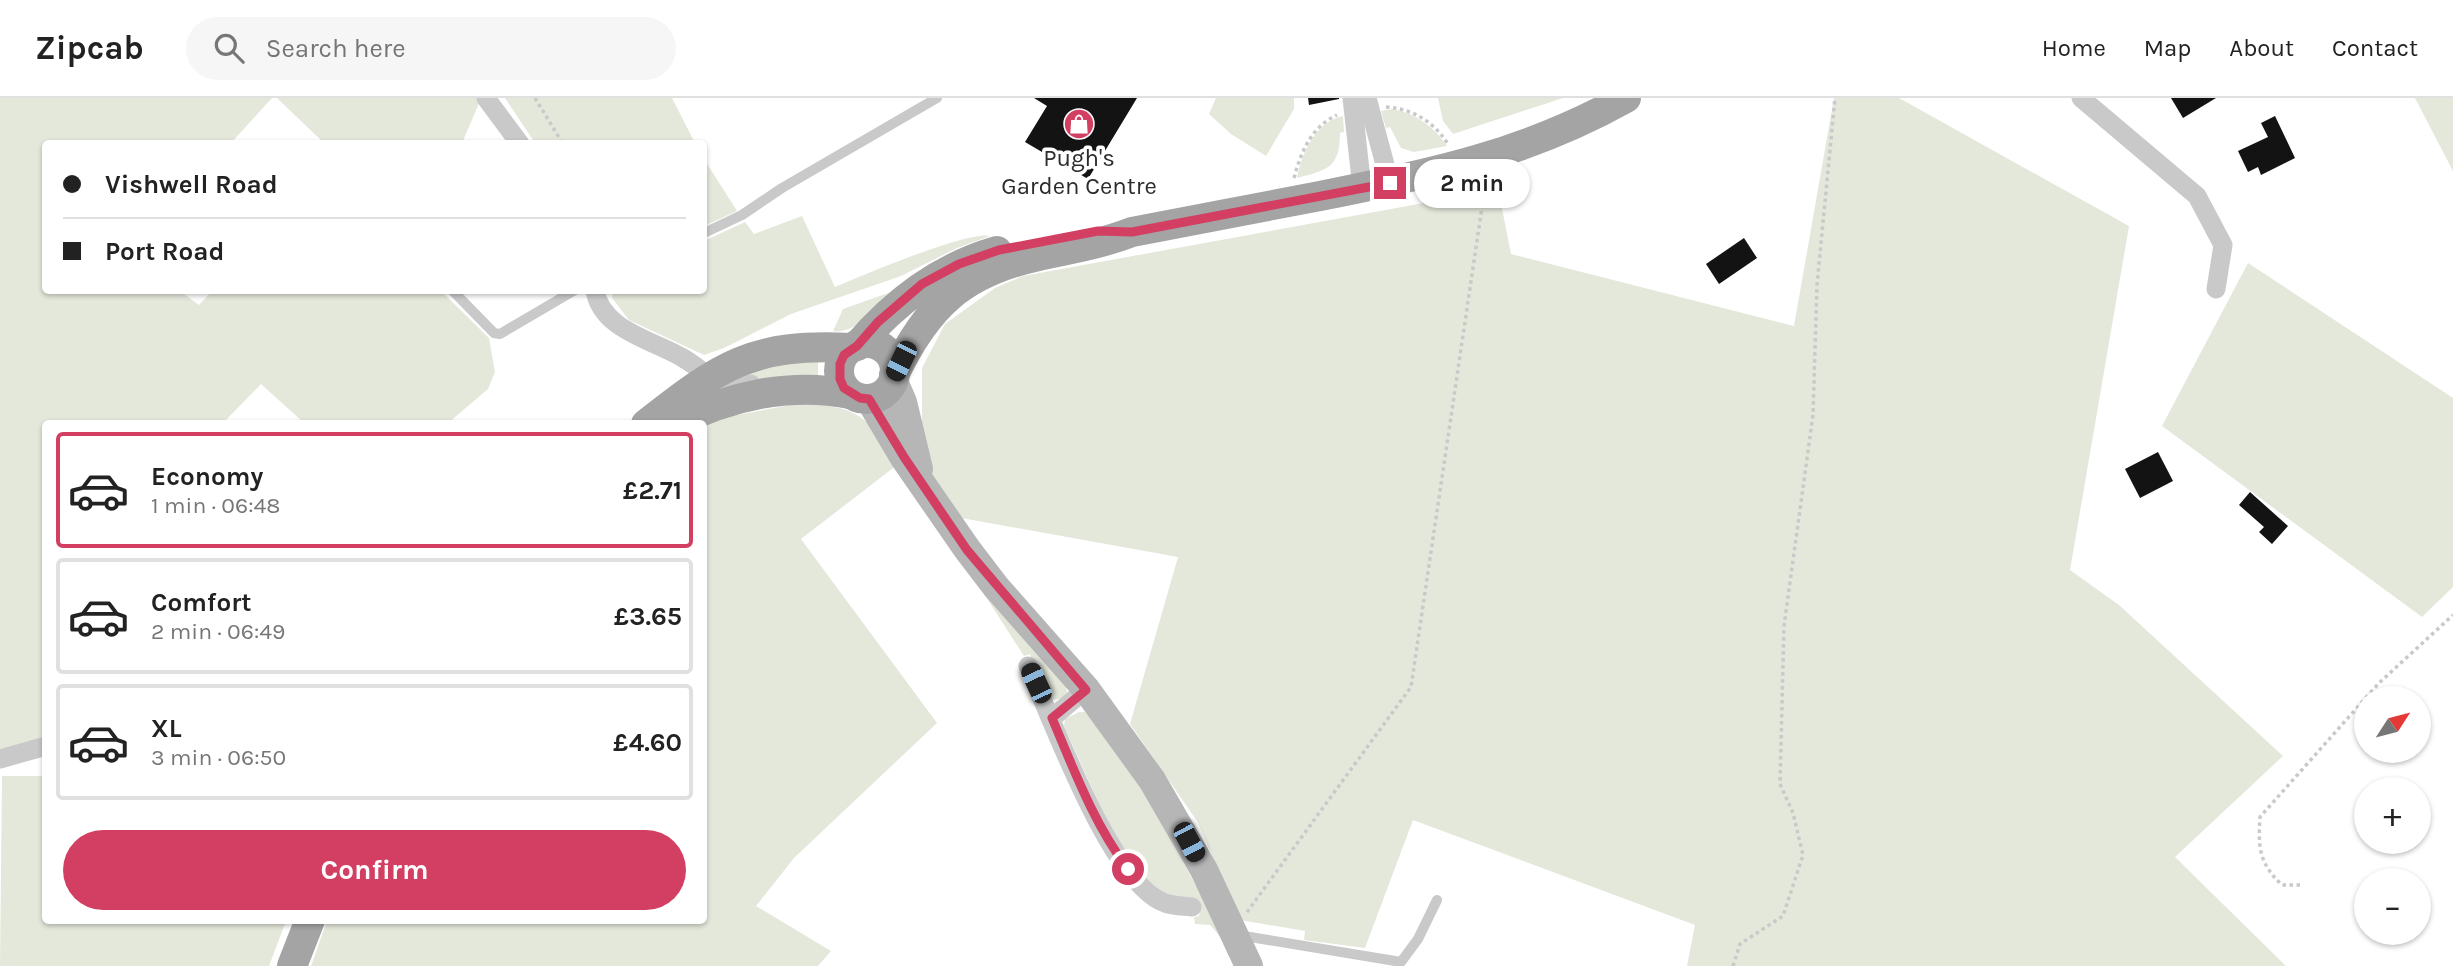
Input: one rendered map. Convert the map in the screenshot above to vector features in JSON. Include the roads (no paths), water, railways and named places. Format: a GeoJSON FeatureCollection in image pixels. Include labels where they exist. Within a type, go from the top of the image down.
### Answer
{"type":"FeatureCollection","features":[{"type":"Feature","properties":{"kind":"main road"},"geometry":{"type":"LineString","coordinates":[[683,420],[727,401],[776,392],[818,390],[860,396],[886,392],[920,327],[934,310],[951,293],[1003,266],[1100,245],[1132,232],[1376,185],[1482,160],[1587,120],[1626,98]]}},
{"type":"Feature","properties":{"kind":"main road"},"geometry":{"type":"LineString","coordinates":[[860,396],[844,388],[839,374],[844,355],[902,299],[922,284],[959,264],[999,250],[1098,231],[1132,232]]}},
{"type":"Feature","properties":{"kind":"main road"},"geometry":{"type":"LineString","coordinates":[[651,420],[709,377],[745,358],[775,350],[873,344],[882,348],[894,365],[894,377]]}},
{"type":"Feature","properties":{"kind":"main road"},"geometry":{"type":"LineString","coordinates":[[292,966],[308,924]]}},
{"type":"Feature","properties":{"kind":"street"},"geometry":{"type":"LineString","coordinates":[[486,98],[517,140]]}},
{"type":"Feature","properties":{"kind":"street"},"geometry":{"type":"LineString","coordinates":[[2081,98],[2197,196],[2223,245],[2216,289]]}},
{"type":"Feature","properties":{"kind":"street"},"geometry":{"type":"LineString","coordinates":[[1360,104],[1376,185]]}},
{"type":"Feature","properties":{"kind":"street"},"geometry":{"type":"LineString","coordinates":[[1360,104],[1376,185]]}},
{"type":"Feature","properties":{"kind":"street"},"geometry":{"type":"LineString","coordinates":[[596,294],[597,303],[615,324],[685,359],[723,388],[759,383],[776,392]]}},
{"type":"Feature","properties":{"kind":"street"},"geometry":{"type":"LineString","coordinates":[[894,377],[917,449],[920,478]]}},
{"type":"Feature","properties":{"kind":"street"},"geometry":{"type":"LineString","coordinates":[[860,396],[981,568],[1086,690],[1152,780],[1189,842],[1233,928],[1249,966]]}},
{"type":"Feature","properties":{"kind":"street"},"geometry":{"type":"LineString","coordinates":[[1028,666],[1082,790],[1122,860],[1141,886],[1164,903],[1192,907]]}},
{"type":"Feature","properties":{"kind":"street"},"geometry":{"type":"LineString","coordinates":[[1052,718],[1086,690]]}},
{"type":"Feature","properties":{"kind":"street"},"geometry":{"type":"LineString","coordinates":[[0,759],[42,747]]}},
{"type":"Feature","properties":{"kind":"lane"},"geometry":{"type":"LineString","coordinates":[[707,232],[742,215],[782,188],[937,98]]}},
{"type":"Feature","properties":{"kind":"lane"},"geometry":{"type":"LineString","coordinates":[[457,294],[494,334],[500,334],[568,294]]}},
{"type":"Feature","properties":{"kind":"lane"},"geometry":{"type":"LineString","coordinates":[[1233,928],[1402,964],[1437,900]]}},
{"type":"Feature","properties":{"kind":"place","name":"Pugh's Garden Centre"},"geometry":{"type":"Point","coordinates":[1079,124]}}]}
